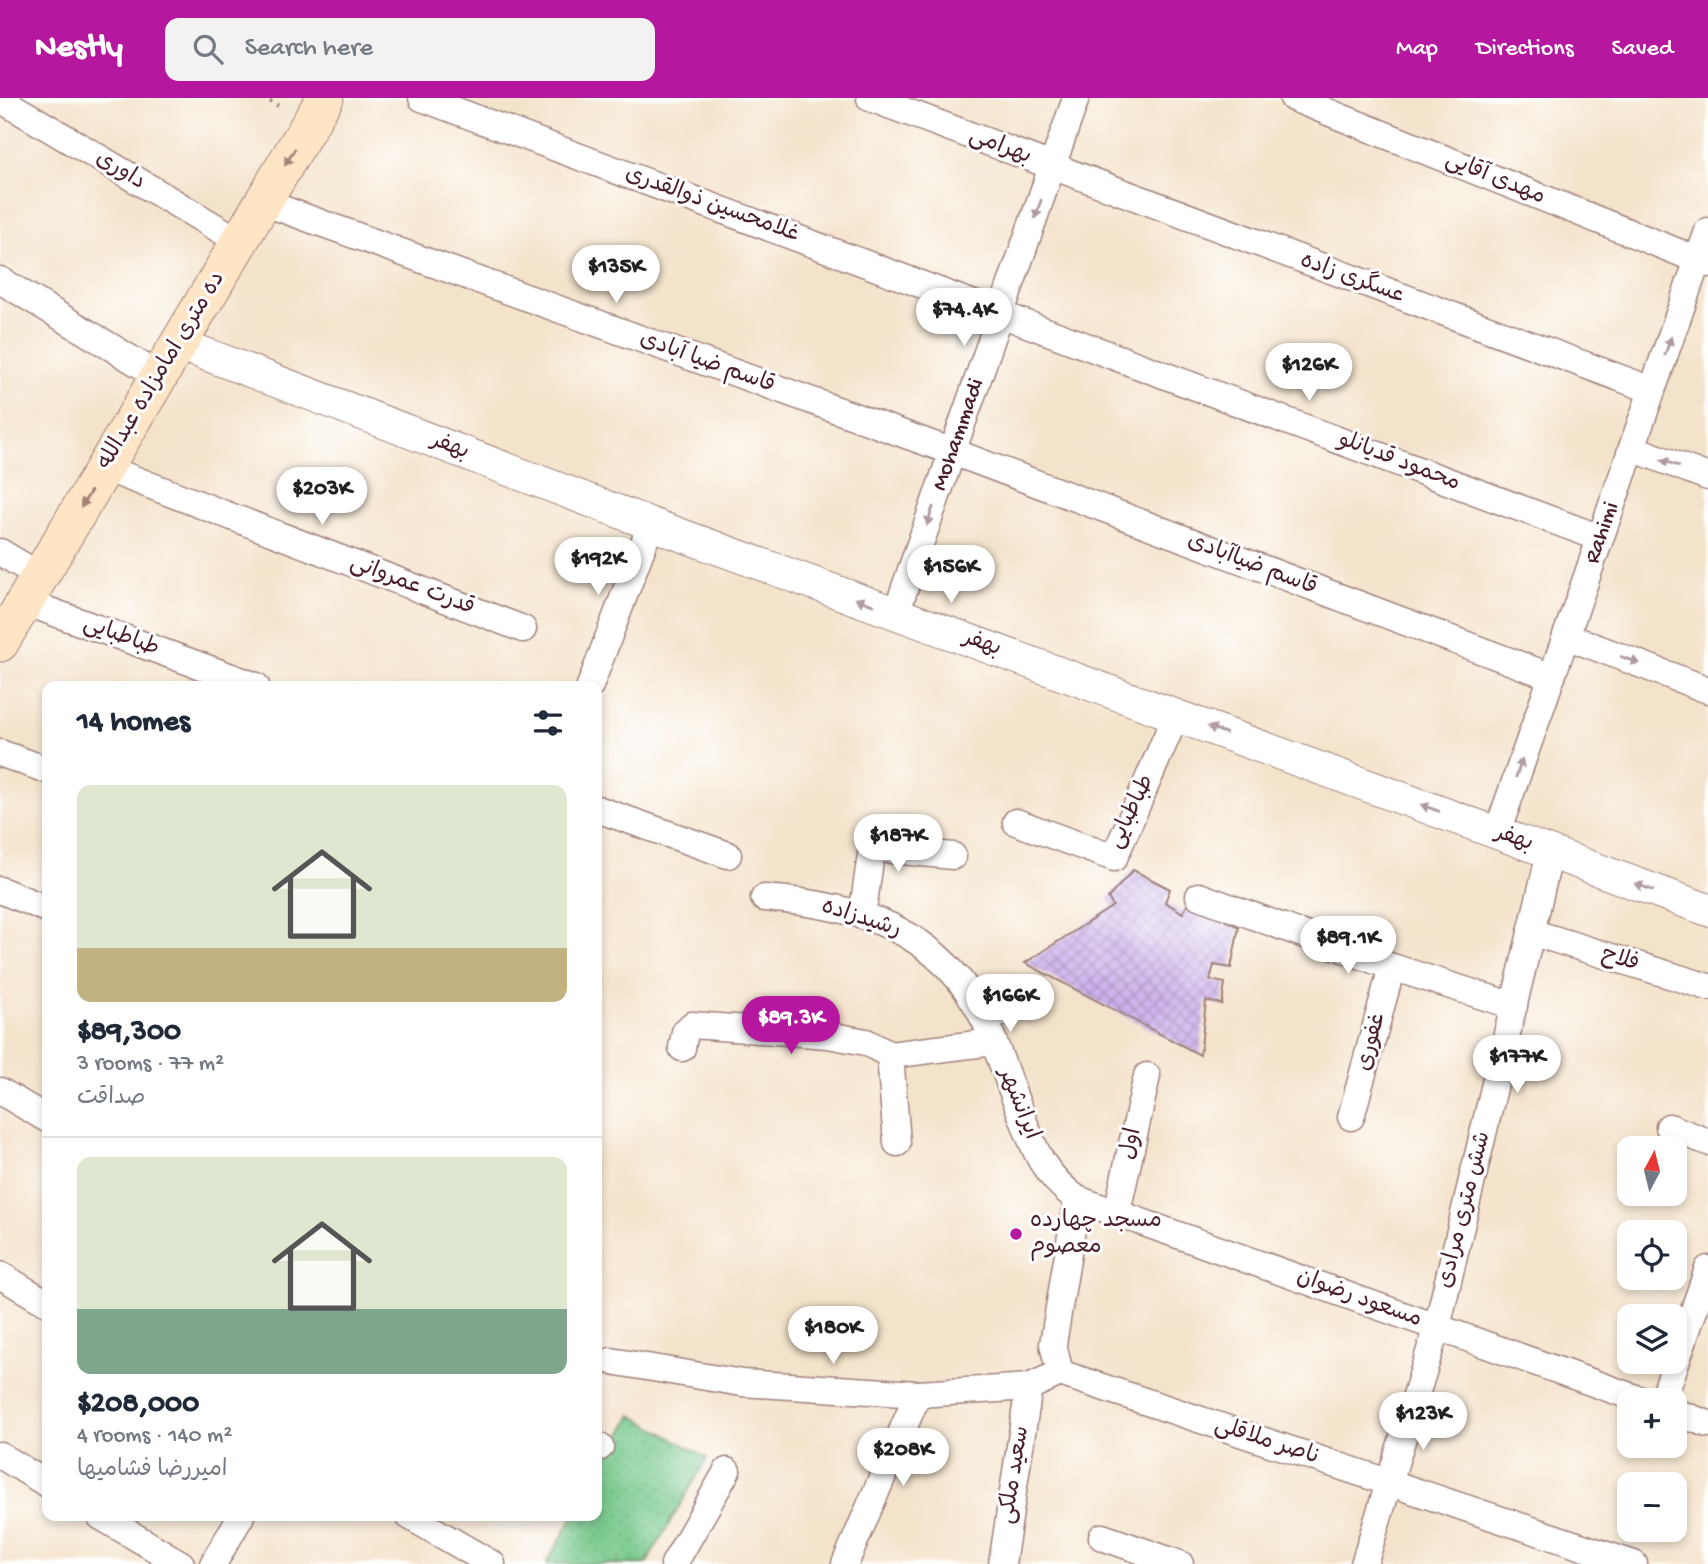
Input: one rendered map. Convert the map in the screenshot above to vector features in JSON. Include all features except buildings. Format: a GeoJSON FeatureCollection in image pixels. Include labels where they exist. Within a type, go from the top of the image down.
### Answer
{"type":"FeatureCollection","features":[{"type":"Feature","properties":{"kind":"main road","name":"ده متری امامزاده عبدالله"},"geometry":{"type":"LineString","coordinates":[[0,643],[325,98]]}},
{"type":"Feature","properties":{"kind":"street","name":"غلامحسین ذوالقدری"},"geometry":{"type":"LineString","coordinates":[[422,98],[1002,312]]}},
{"type":"Feature","properties":{"kind":"street","name":"بهرامی"},"geometry":{"type":"LineString","coordinates":[[870,98],[1052,167]]}},
{"type":"Feature","properties":{"kind":"street","name":"Mohammadi"},"geometry":{"type":"LineString","coordinates":[[897,613],[1076,98]]}},
{"type":"Feature","properties":{"kind":"street","name":"مهدی آقایی"},"geometry":{"type":"LineString","coordinates":[[1293,98],[1703,262]]}},
{"type":"Feature","properties":{"kind":"street","name":"داوری"},"geometry":{"type":"LineString","coordinates":[[0,99],[239,241]]}},
{"type":"Feature","properties":{"kind":"street","name":"عسگری زاده"},"geometry":{"type":"LineString","coordinates":[[1052,167],[1652,390]]}},
{"type":"Feature","properties":{"kind":"street","name":"قاسم ضیا آبادی"},"geometry":{"type":"LineString","coordinates":[[263,202],[953,452]]}},
{"type":"Feature","properties":{"kind":"street","name":"Rahimi"},"geometry":{"type":"LineString","coordinates":[[1497,833],[1652,390],[1703,262],[1708,231]]}},
{"type":"Feature","properties":{"kind":"street"},"geometry":{"type":"LineString","coordinates":[[0,280],[159,376]]}},
{"type":"Feature","properties":{"kind":"street","name":"محمود قدیانلو"},"geometry":{"type":"LineString","coordinates":[[1002,312],[1600,538]]}},
{"type":"Feature","properties":{"kind":"street","name":"بهفر"},"geometry":{"type":"LineString","coordinates":[[179,344],[651,524],[1708,910]]}},
{"type":"Feature","properties":{"kind":"street"},"geometry":{"type":"LineString","coordinates":[[1632,448],[1708,477]]}},
{"type":"Feature","properties":{"kind":"street","name":"قاسم ضیاآبادی"},"geometry":{"type":"LineString","coordinates":[[953,452],[1552,677]]}},
{"type":"Feature","properties":{"kind":"street","name":"قدرت عمروانی"},"geometry":{"type":"LineString","coordinates":[[105,468],[523,629]]}},
{"type":"Feature","properties":{"kind":"street"},"geometry":{"type":"LineString","coordinates":[[592,681],[651,524]]}},
{"type":"Feature","properties":{"kind":"street","name":"طباطبایی"},"geometry":{"type":"LineString","coordinates":[[0,552],[32,589],[244,681]]}},
{"type":"Feature","properties":{"kind":"street"},"geometry":{"type":"LineString","coordinates":[[1566,636],[1708,691]]}},
{"type":"Feature","properties":{"kind":"street","name":"طباطبایی"},"geometry":{"type":"LineString","coordinates":[[1016,822],[1114,858],[1176,715]]}},
{"type":"Feature","properties":{"kind":"street"},"geometry":{"type":"LineString","coordinates":[[0,753],[42,769]]}},
{"type":"Feature","properties":{"kind":"street"},"geometry":{"type":"LineString","coordinates":[[602,811],[729,855]]}},
{"type":"Feature","properties":{"kind":"street"},"geometry":{"type":"LineString","coordinates":[[862,916],[872,848],[953,856]]}},
{"type":"Feature","properties":{"kind":"street","name":"شش متری مرادی"},"geometry":{"type":"LineString","coordinates":[[1364,1564],[1437,1327],[1550,853]]}},
{"type":"Feature","properties":{"kind":"street"},"geometry":{"type":"LineString","coordinates":[[0,890],[42,907]]}},
{"type":"Feature","properties":{"kind":"street"},"geometry":{"type":"LineString","coordinates":[[1199,896],[1392,967],[1514,1006]]}},
{"type":"Feature","properties":{"kind":"street","name":"رشیدزاده"},"geometry":{"type":"LineString","coordinates":[[764,898],[800,901],[862,916],[927,945],[947,965]]}},
{"type":"Feature","properties":{"kind":"street","name":"فلاح"},"geometry":{"type":"LineString","coordinates":[[1531,932],[1708,988]]}},
{"type":"Feature","properties":{"kind":"street","name":"ایرانشهر"},"geometry":{"type":"LineString","coordinates":[[947,965],[989,1031],[1039,1158],[1053,1181],[1077,1199]]}},
{"type":"Feature","properties":{"kind":"street","name":"غفوری"},"geometry":{"type":"LineString","coordinates":[[1351,1117],[1392,967]]}},
{"type":"Feature","properties":{"kind":"street"},"geometry":{"type":"LineString","coordinates":[[682,1048],[685,1032],[692,1025],[704,1025],[828,1035],[866,1042],[890,1055],[989,1031],[1017,1006]]}},
{"type":"Feature","properties":{"kind":"street"},"geometry":{"type":"LineString","coordinates":[[890,1055],[897,1143]]}},
{"type":"Feature","properties":{"kind":"street","name":"اول"},"geometry":{"type":"LineString","coordinates":[[1117,1212],[1147,1076]]}},
{"type":"Feature","properties":{"kind":"street"},"geometry":{"type":"LineString","coordinates":[[0,1091],[42,1116]]}},
{"type":"Feature","properties":{"kind":"street"},"geometry":{"type":"LineString","coordinates":[[1669,1127],[1708,1142]]}},
{"type":"Feature","properties":{"kind":"street"},"geometry":{"type":"LineString","coordinates":[[611,1361],[742,1382],[918,1394],[1029,1387],[1060,1373],[1053,1344],[1077,1199]]}},
{"type":"Feature","properties":{"kind":"street","name":"مسعود رضوان"},"geometry":{"type":"LineString","coordinates":[[1077,1199],[1617,1391]]}},
{"type":"Feature","properties":{"kind":"street"},"geometry":{"type":"LineString","coordinates":[[1667,1388],[1708,1269]]}},
{"type":"Feature","properties":{"kind":"street"},"geometry":{"type":"LineString","coordinates":[[0,1275],[42,1300]]}},
{"type":"Feature","properties":{"kind":"street","name":"ناصر ملاقلی"},"geometry":{"type":"LineString","coordinates":[[1060,1373],[1634,1564]]}},
{"type":"Feature","properties":{"kind":"street","name":"سعید ملکی"},"geometry":{"type":"LineString","coordinates":[[1002,1564],[1029,1387]]}},
{"type":"Feature","properties":{"kind":"street"},"geometry":{"type":"LineString","coordinates":[[845,1564],[918,1394]]}},
{"type":"Feature","properties":{"kind":"street"},"geometry":{"type":"LineString","coordinates":[[1687,1416],[1708,1424]]}},
{"type":"Feature","properties":{"kind":"street"},"geometry":{"type":"LineString","coordinates":[[0,1455],[42,1481]]}},
{"type":"Feature","properties":{"kind":"street"},"geometry":{"type":"LineString","coordinates":[[674,1564],[727,1471]]}},
{"type":"Feature","properties":{"kind":"street"},"geometry":{"type":"LineString","coordinates":[[108,1521],[181,1564]]}},
{"type":"Feature","properties":{"kind":"street"},"geometry":{"type":"LineString","coordinates":[[213,1564],[238,1521]]}},
{"type":"Feature","properties":{"kind":"street"},"geometry":{"type":"LineString","coordinates":[[418,1521],[492,1564]]}},
{"type":"Feature","properties":{"kind":"street"},"geometry":{"type":"LineString","coordinates":[[1102,1537],[1180,1564]]}},
{"type":"Feature","properties":{"kind":"green space"},"geometry":{"type":"Polygon","coordinates":[[[632,1415],[707,1458],[646,1564],[546,1564],[571,1521],[602,1521],[602,1467],[632,1415]]]}},
{"type":"Feature","properties":{"kind":"place","name":"مسجد چهارده معصوم"},"geometry":{"type":"Point","coordinates":[1016,1234]}}]}
